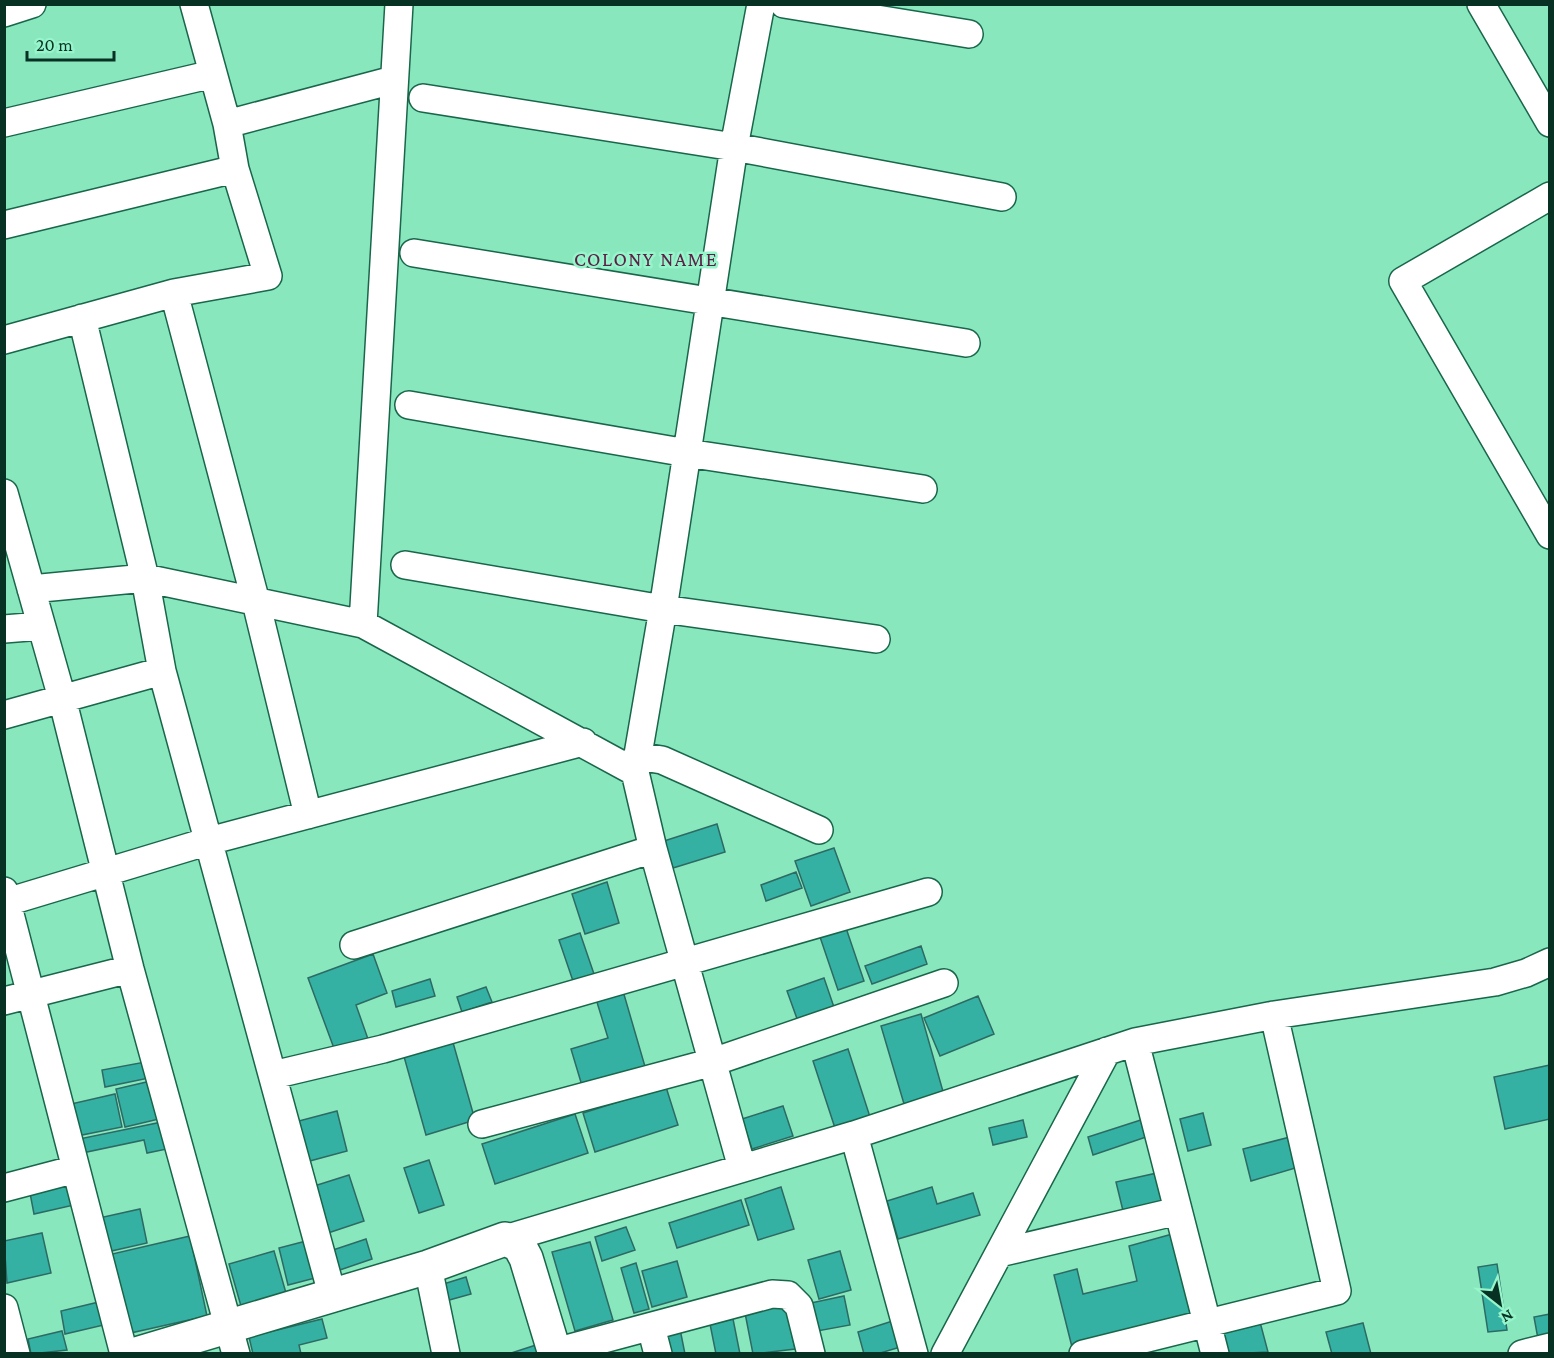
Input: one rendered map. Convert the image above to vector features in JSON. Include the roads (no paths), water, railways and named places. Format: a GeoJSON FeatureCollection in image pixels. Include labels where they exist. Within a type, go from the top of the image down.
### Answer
{"type":"FeatureCollection","features":[{"type":"Feature","properties":{"kind":"street"},"geometry":{"type":"LineString","coordinates":[[4,13],[32,4]]}},
{"type":"Feature","properties":{"kind":"street"},"geometry":{"type":"LineString","coordinates":[[4,340],[174,293],[268,276],[235,169],[227,124],[194,4]]}},
{"type":"Feature","properties":{"kind":"street"},"geometry":{"type":"LineString","coordinates":[[363,624],[399,4]]}},
{"type":"Feature","properties":{"kind":"street"},"geometry":{"type":"LineString","coordinates":[[742,1168],[653,849],[636,764],[663,609],[734,147],[761,4]]}},
{"type":"Feature","properties":{"kind":"street"},"geometry":{"type":"LineString","coordinates":[[784,4],[969,34]]}},
{"type":"Feature","properties":{"kind":"street"},"geometry":{"type":"LineString","coordinates":[[1481,4],[1550,123]]}},
{"type":"Feature","properties":{"kind":"street"},"geometry":{"type":"LineString","coordinates":[[4,123],[213,74]]}},
{"type":"Feature","properties":{"kind":"street"},"geometry":{"type":"LineString","coordinates":[[227,124],[393,80]]}},
{"type":"Feature","properties":{"kind":"street"},"geometry":{"type":"LineString","coordinates":[[423,98],[734,147],[1002,197]]}},
{"type":"Feature","properties":{"kind":"street"},"geometry":{"type":"LineString","coordinates":[[4,225],[235,169]]}},
{"type":"Feature","properties":{"kind":"street"},"geometry":{"type":"LineString","coordinates":[[1550,196],[1402,281],[1550,535]]}},
{"type":"Feature","properties":{"kind":"street"},"geometry":{"type":"LineString","coordinates":[[414,254],[966,344]]}},
{"type":"Feature","properties":{"kind":"street"},"geometry":{"type":"LineString","coordinates":[[174,293],[256,602],[308,815]]}},
{"type":"Feature","properties":{"kind":"street"},"geometry":{"type":"LineString","coordinates":[[82,318],[145,578],[162,671],[332,1294]]}},
{"type":"Feature","properties":{"kind":"street"},"geometry":{"type":"LineString","coordinates":[[409,405],[687,453],[924,489]]}},
{"type":"Feature","properties":{"kind":"street"},"geometry":{"type":"LineString","coordinates":[[4,493],[62,698],[108,873],[130,969],[232,1339]]}},
{"type":"Feature","properties":{"kind":"street"},"geometry":{"type":"LineString","coordinates":[[405,565],[663,609],[876,639]]}},
{"type":"Feature","properties":{"kind":"street"},"geometry":{"type":"LineString","coordinates":[[31,590],[145,578],[363,624],[583,742],[636,764],[662,760],[819,830]]}},
{"type":"Feature","properties":{"kind":"street"},"geometry":{"type":"LineString","coordinates":[[4,629],[41,626]]}},
{"type":"Feature","properties":{"kind":"street"},"geometry":{"type":"LineString","coordinates":[[4,715],[162,671]]}},
{"type":"Feature","properties":{"kind":"street"},"geometry":{"type":"LineString","coordinates":[[124,1353],[6,896],[108,873],[209,841],[583,742]]}},
{"type":"Feature","properties":{"kind":"street"},"geometry":{"type":"LineString","coordinates":[[354,945],[653,849]]}},
{"type":"Feature","properties":{"kind":"street"},"geometry":{"type":"LineString","coordinates":[[273,1075],[383,1049],[685,960],[928,892]]}},
{"type":"Feature","properties":{"kind":"street"},"geometry":{"type":"LineString","coordinates":[[136,1353],[232,1339],[332,1294],[428,1267],[505,1239],[854,1136],[1135,1042],[1274,1015],[1495,982],[1526,973],[1550,962]]}},
{"type":"Feature","properties":{"kind":"street"},"geometry":{"type":"LineString","coordinates":[[4,1001],[130,969]]}},
{"type":"Feature","properties":{"kind":"street"},"geometry":{"type":"LineString","coordinates":[[482,1124],[713,1062],[944,983]]}},
{"type":"Feature","properties":{"kind":"street"},"geometry":{"type":"LineString","coordinates":[[1083,1353],[1337,1291],[1274,1015]]}},
{"type":"Feature","properties":{"kind":"street"},"geometry":{"type":"LineString","coordinates":[[1135,1042],[1215,1353]]}},
{"type":"Feature","properties":{"kind":"street"},"geometry":{"type":"LineString","coordinates":[[945,1353],[1107,1051]]}},
{"type":"Feature","properties":{"kind":"street"},"geometry":{"type":"LineString","coordinates":[[854,1136],[914,1353]]}},
{"type":"Feature","properties":{"kind":"street"},"geometry":{"type":"LineString","coordinates":[[4,1188],[76,1169]]}},
{"type":"Feature","properties":{"kind":"street"},"geometry":{"type":"LineString","coordinates":[[999,1253],[1178,1211]]}},
{"type":"Feature","properties":{"kind":"street"},"geometry":{"type":"LineString","coordinates":[[505,1239],[519,1245],[526,1258],[555,1353],[772,1294],[788,1295],[799,1306],[811,1353]]}},
{"type":"Feature","properties":{"kind":"street"},"geometry":{"type":"LineString","coordinates":[[428,1267],[446,1353]]}},
{"type":"Feature","properties":{"kind":"street"},"geometry":{"type":"LineString","coordinates":[[4,1308],[16,1353]]}},
{"type":"Feature","properties":{"kind":"street"},"geometry":{"type":"LineString","coordinates":[[651,1327],[658,1353]]}},
{"type":"Feature","properties":{"kind":"street"},"geometry":{"type":"LineString","coordinates":[[1522,1353],[1550,1347]]}},
{"type":"Feature","properties":{"kind":"district","name":"COLONY NAME"},"geometry":{"type":"Point","coordinates":[646,259]}}]}
